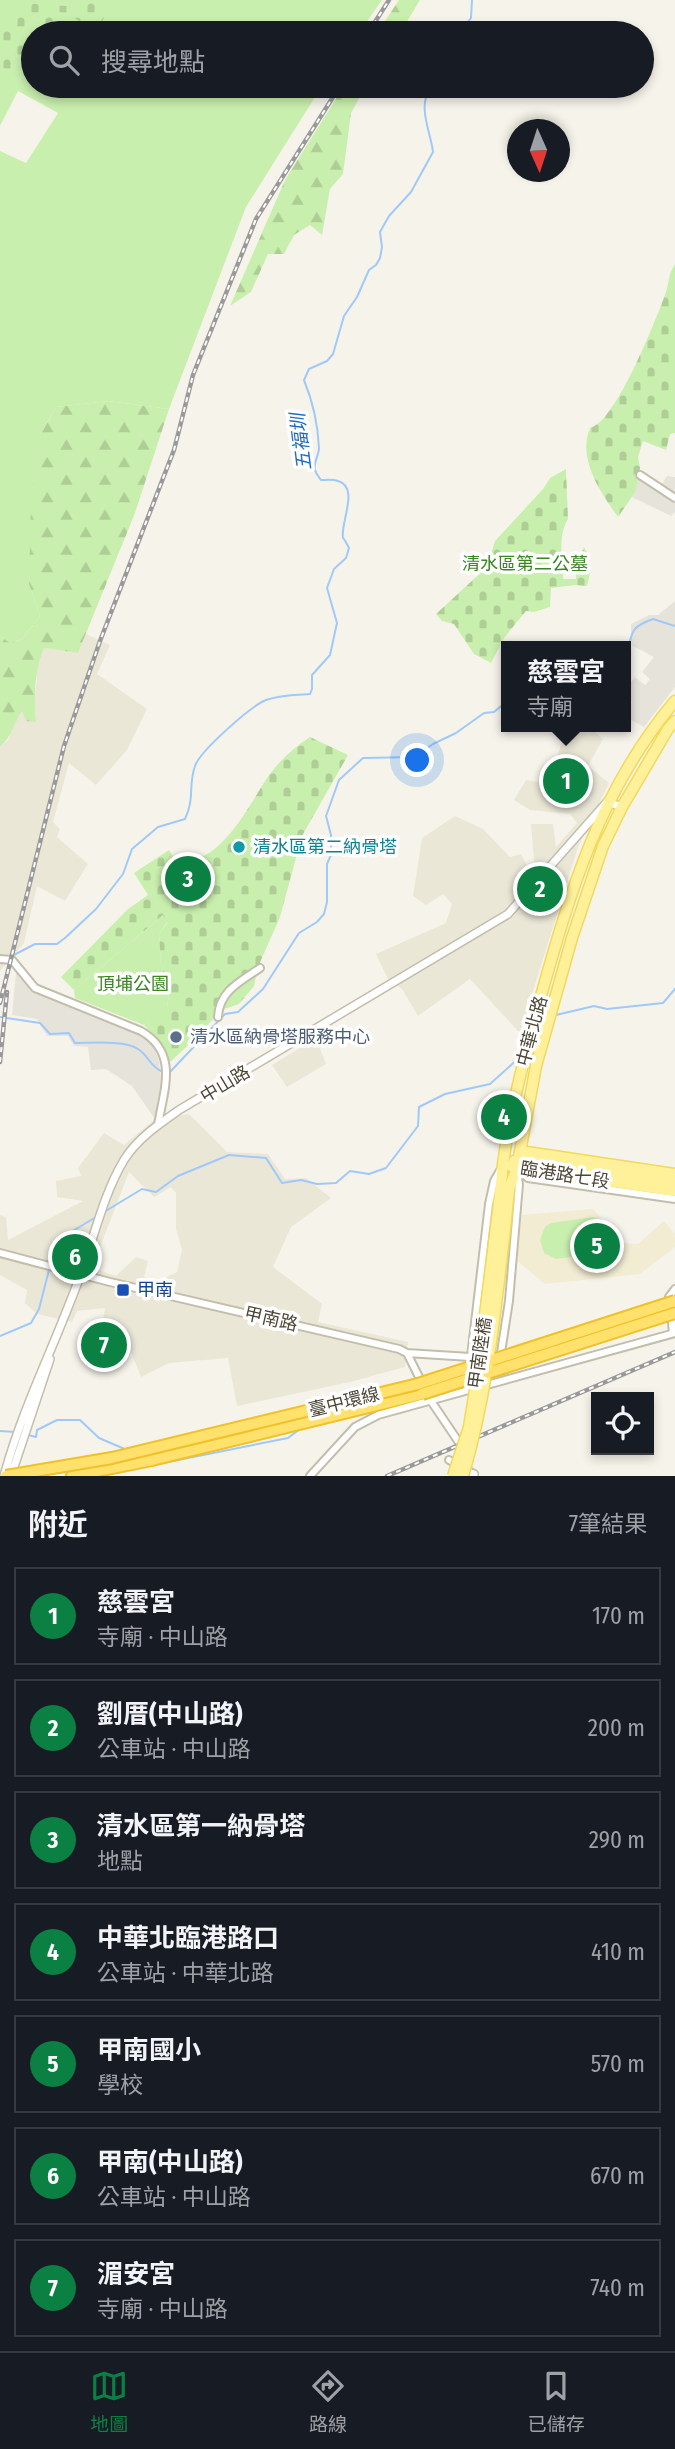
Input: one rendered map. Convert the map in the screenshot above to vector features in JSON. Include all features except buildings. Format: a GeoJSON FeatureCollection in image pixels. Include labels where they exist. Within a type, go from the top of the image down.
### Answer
{"type":"FeatureCollection","features":[{"type":"Feature","properties":{"kind":"highway","name":"臺中環線"},"geometry":{"type":"LineString","coordinates":[[7,1476],[112,1458],[418,1384],[675,1301]]}},
{"type":"Feature","properties":{"kind":"highway","name":"臺中環線"},"geometry":{"type":"LineString","coordinates":[[72,1476],[112,1469],[422,1394],[675,1314]]}},
{"type":"Feature","properties":{"kind":"main road","name":"中山路"},"geometry":{"type":"LineString","coordinates":[[607,802],[656,723],[675,701]]}},
{"type":"Feature","properties":{"kind":"main road"},"geometry":{"type":"LineString","coordinates":[[622,807],[675,721]]}},
{"type":"Feature","properties":{"kind":"main road","name":"中華北路"},"geometry":{"type":"LineString","coordinates":[[503,1164],[524,1060],[557,937],[587,846],[607,802]]}},
{"type":"Feature","properties":{"kind":"main road","name":"中華北路"},"geometry":{"type":"LineString","coordinates":[[518,1160],[536,1066],[572,938],[603,846],[622,807]]}},
{"type":"Feature","properties":{"kind":"main road"},"geometry":{"type":"LineString","coordinates":[[501,1228],[518,1160]]}},
{"type":"Feature","properties":{"kind":"main road","name":"臨港路七段"},"geometry":{"type":"LineString","coordinates":[[503,1164],[518,1160],[675,1174]]}},
{"type":"Feature","properties":{"kind":"main road","name":"臨港路七段"},"geometry":{"type":"LineString","coordinates":[[518,1160],[675,1182]]}},
{"type":"Feature","properties":{"kind":"main road","name":"臨港路七段"},"geometry":{"type":"LineString","coordinates":[[518,1160],[675,1191]]}},
{"type":"Feature","properties":{"kind":"main road"},"geometry":{"type":"LineString","coordinates":[[501,1228],[503,1164]]}},
{"type":"Feature","properties":{"kind":"main road","name":"甲南陸橋"},"geometry":{"type":"LineString","coordinates":[[470,1475],[485,1383],[501,1228]]}},
{"type":"Feature","properties":{"kind":"main road","name":"甲南陸橋"},"geometry":{"type":"LineString","coordinates":[[453,1476],[468,1427],[501,1228]]}},
{"type":"Feature","properties":{"kind":"street"},"geometry":{"type":"LineString","coordinates":[[640,475],[675,498]]}},
{"type":"Feature","properties":{"kind":"street"},"geometry":{"type":"LineString","coordinates":[[607,802],[622,807]]}},
{"type":"Feature","properties":{"kind":"street","name":"中山路"},"geometry":{"type":"LineString","coordinates":[[7,1476],[27,1406],[81,1273],[112,1185],[124,1159],[139,1141],[179,1110],[508,914],[607,802]]}},
{"type":"Feature","properties":{"kind":"street"},"geometry":{"type":"LineString","coordinates":[[0,959],[12,960],[35,988],[153,1038],[168,1067],[158,1125]]}},
{"type":"Feature","properties":{"kind":"street"},"geometry":{"type":"LineString","coordinates":[[218,1017],[218,1008],[225,992],[260,968]]}},
{"type":"Feature","properties":{"kind":"street"},"geometry":{"type":"LineString","coordinates":[[518,1160],[528,1178],[675,1199]]}},
{"type":"Feature","properties":{"kind":"street","name":"中華北路"},"geometry":{"type":"LineString","coordinates":[[497,1382],[509,1300],[519,1184],[518,1160]]}},
{"type":"Feature","properties":{"kind":"street","name":"中華北路"},"geometry":{"type":"LineString","coordinates":[[467,1391],[489,1204],[503,1164]]}},
{"type":"Feature","properties":{"kind":"street","name":"甲南路"},"geometry":{"type":"LineString","coordinates":[[0,1253],[136,1288],[389,1345],[407,1353],[470,1357]]}},
{"type":"Feature","properties":{"kind":"street"},"geometry":{"type":"LineString","coordinates":[[310,1476],[328,1454],[361,1423],[378,1415],[674,1333],[669,1297],[675,1289]]}},
{"type":"Feature","properties":{"kind":"street"},"geometry":{"type":"LineString","coordinates":[[407,1353],[431,1401],[460,1444],[470,1475]]}},
{"type":"Feature","properties":{"kind":"street"},"geometry":{"type":"LineString","coordinates":[[449,1460],[470,1475]]}},
{"type":"Feature","properties":{"kind":"shaded area"},"geometry":{"type":"Polygon","coordinates":[[[639,472],[661,486],[667,476],[675,477],[675,512],[671,516],[632,497],[636,491],[639,472]]]}},
{"type":"Feature","properties":{"kind":"shaded area"},"geometry":{"type":"Polygon","coordinates":[[[675,601],[675,687],[644,727],[631,720],[631,682],[635,677],[645,685],[650,679],[642,672],[654,657],[631,645],[631,624],[649,615],[658,615],[675,601]]]}},
{"type":"Feature","properties":{"kind":"shaded area"},"geometry":{"type":"Polygon","coordinates":[[[86,634],[110,645],[97,674],[147,709],[127,750],[96,785],[69,763],[53,822],[60,829],[57,837],[88,864],[65,901],[37,886],[24,943],[0,971],[0,747],[8,740],[22,710],[36,722],[36,667],[44,648],[78,653],[86,634]]]}},
{"type":"Feature","properties":{"kind":"shaded area"},"geometry":{"type":"Polygon","coordinates":[[[565,732],[595,732],[603,739],[588,766],[609,783],[578,847],[520,1033],[470,979],[418,1016],[402,989],[388,979],[376,954],[446,923],[452,904],[443,894],[426,905],[413,896],[422,838],[455,816],[483,829],[510,857],[521,854],[532,876],[535,873],[531,824],[553,824],[556,847],[577,823],[570,814],[530,810],[514,800],[526,780],[550,784],[565,732]]]}},
{"type":"Feature","properties":{"kind":"shaded area"},"geometry":{"type":"Polygon","coordinates":[[[16,972],[32,992],[138,1033],[154,1046],[161,1080],[155,1119],[132,1086],[106,1069],[91,1070],[88,1047],[74,1046],[68,1036],[47,1036],[37,1019],[12,1015],[16,972]]]}},
{"type":"Feature","properties":{"kind":"shaded area"},"geometry":{"type":"Polygon","coordinates":[[[316,1038],[326,1064],[287,1087],[272,1065],[316,1038]]]}},
{"type":"Feature","properties":{"kind":"shaded area"},"geometry":{"type":"Polygon","coordinates":[[[189,1114],[227,1152],[268,1154],[285,1179],[306,1178],[331,1198],[291,1227],[273,1267],[322,1304],[318,1322],[408,1342],[405,1367],[350,1382],[237,1406],[228,1358],[169,1363],[141,1377],[127,1342],[99,1353],[105,1308],[77,1311],[72,1322],[37,1314],[25,1303],[27,1290],[0,1275],[0,1215],[6,1217],[8,1240],[83,1201],[57,1197],[56,1181],[81,1176],[78,1168],[104,1133],[124,1145],[155,1119],[189,1114]],[[129,1172],[92,1268],[116,1276],[136,1257],[148,1261],[144,1277],[157,1282],[177,1272],[182,1250],[176,1229],[176,1193],[171,1187],[154,1197],[129,1172]]]}},
{"type":"Feature","properties":{"kind":"shaded area"},"geometry":{"type":"Polygon","coordinates":[[[593,1209],[622,1243],[638,1244],[664,1221],[675,1234],[675,1247],[640,1274],[545,1284],[516,1260],[522,1215],[593,1209]]]}},
{"type":"Feature","properties":{"kind":"green space"},"geometry":{"type":"Polygon","coordinates":[[[0,0],[382,0],[367,21],[21,21],[21,93],[18,91],[0,126],[0,0]]]}},
{"type":"Feature","properties":{"kind":"green space"},"geometry":{"type":"Polygon","coordinates":[[[73,0],[117,0],[102,21],[79,21],[71,15],[69,21],[21,21],[21,69],[0,78],[0,30],[23,3],[66,6],[73,0]]]}},
{"type":"Feature","properties":{"kind":"green space"},"geometry":{"type":"Polygon","coordinates":[[[399,0],[420,0],[407,21],[385,21],[399,0]]]}},
{"type":"Feature","properties":{"kind":"green space"},"geometry":{"type":"Polygon","coordinates":[[[31,98],[314,98],[246,207],[169,409],[108,401],[56,407],[41,434],[29,584],[40,616],[22,639],[10,643],[0,636],[0,151],[26,163],[58,113],[31,98]]]}},
{"type":"Feature","properties":{"kind":"green space"},"geometry":{"type":"Polygon","coordinates":[[[336,98],[359,98],[351,113],[343,174],[330,189],[322,235],[310,225],[294,235],[284,254],[268,254],[251,292],[230,306],[285,180],[336,98]]]}},
{"type":"Feature","properties":{"kind":"green space","name":"清水區第二公墓"},"geometry":{"type":"Polygon","coordinates":[[[675,264],[675,433],[670,434],[666,450],[643,441],[638,457],[640,468],[636,491],[618,517],[593,475],[586,452],[587,440],[590,428],[600,422],[611,408],[634,369],[675,264]]]}},
{"type":"Feature","properties":{"kind":"green space"},"geometry":{"type":"Polygon","coordinates":[[[108,401],[169,409],[135,513],[78,653],[44,648],[38,666],[36,722],[26,721],[22,711],[10,735],[0,747],[0,636],[10,643],[22,639],[40,616],[29,584],[31,502],[41,434],[56,407],[108,401]]]}},
{"type":"Feature","properties":{"kind":"green space","name":"清水區第二公墓"},"geometry":{"type":"Polygon","coordinates":[[[566,469],[568,519],[562,541],[563,579],[576,579],[576,563],[584,547],[590,566],[587,586],[551,588],[550,607],[534,612],[526,611],[501,641],[491,663],[474,654],[454,624],[442,621],[436,614],[487,567],[495,541],[550,478],[566,469]]]}},
{"type":"Feature","properties":{"kind":"green space"},"geometry":{"type":"Polygon","coordinates":[[[310,737],[348,755],[302,836],[280,917],[258,967],[254,986],[239,1004],[221,1010],[170,1062],[163,1045],[144,1025],[167,1008],[170,987],[161,966],[159,934],[167,923],[163,915],[74,990],[61,977],[128,909],[148,895],[134,873],[169,850],[177,862],[193,860],[219,845],[231,833],[276,766],[310,737]]]}},
{"type":"Feature","properties":{"kind":"green space","name":"頂埔公園"},"geometry":{"type":"Polygon","coordinates":[[[163,915],[167,922],[159,934],[161,965],[170,987],[167,1009],[144,1025],[75,998],[74,990],[163,915]]]}},
{"type":"Feature","properties":{"kind":"green space"},"geometry":{"type":"Polygon","coordinates":[[[593,1217],[608,1230],[607,1246],[621,1244],[621,1250],[556,1259],[544,1253],[540,1240],[545,1227],[551,1223],[593,1217]]]}},
{"type":"Feature","properties":{"kind":"waterway","name":"五福圳"},"geometry":{"type":"LineString","coordinates":[[469,21],[472,0]]}},
{"type":"Feature","properties":{"kind":"waterway","name":"五福圳"},"geometry":{"type":"LineString","coordinates":[[10,957],[35,944],[57,944],[96,909],[123,874],[132,849],[158,827],[185,819],[190,805],[195,766],[206,750],[238,720],[266,700],[310,694],[312,675],[330,655],[337,623],[327,588],[334,569],[346,558],[349,548],[343,538],[348,490],[336,480],[321,480],[315,471],[319,448],[318,431],[304,380],[309,369],[327,361],[333,354],[344,316],[357,297],[369,270],[380,258],[380,232],[389,216],[411,192],[433,152],[426,118],[426,98]]}},
{"type":"Feature","properties":{"kind":"waterway"},"geometry":{"type":"LineString","coordinates":[[630,641],[639,625],[653,619],[675,626]]}},
{"type":"Feature","properties":{"kind":"waterway"},"geometry":{"type":"LineString","coordinates":[[169,1073],[225,1014],[238,1012],[263,989],[299,933],[317,922],[324,914],[327,902],[327,864],[331,855],[331,835],[326,816],[339,780],[363,758],[414,757],[484,713],[494,712],[501,706]]}},
{"type":"Feature","properties":{"kind":"waterway"},"geometry":{"type":"LineString","coordinates":[[556,1015],[594,1006],[607,1009],[663,1003],[675,989]]}},
{"type":"Feature","properties":{"kind":"waterway"},"geometry":{"type":"LineString","coordinates":[[0,1017],[40,1023],[50,1034],[69,1033],[75,1043],[132,1046],[163,1072]]}},
{"type":"Feature","properties":{"kind":"waterway"},"geometry":{"type":"LineString","coordinates":[[104,1212],[142,1189],[156,1192],[178,1176],[229,1155],[266,1158],[282,1183],[301,1180],[317,1184],[336,1183],[350,1171],[369,1174],[386,1168],[418,1126],[419,1107],[445,1094],[490,1084],[520,1057]]}},
{"type":"Feature","properties":{"kind":"waterway"},"geometry":{"type":"LineString","coordinates":[[50,1264],[53,1243],[96,1217]]}},
{"type":"Feature","properties":{"kind":"waterway"},"geometry":{"type":"LineString","coordinates":[[0,1336],[31,1323],[39,1309],[49,1270]]}},
{"type":"Feature","properties":{"kind":"waterway"},"geometry":{"type":"LineString","coordinates":[[28,1435],[36,1437],[37,1430],[57,1420],[80,1420],[99,1438],[127,1450]]}},
{"type":"Feature","properties":{"kind":"waterway"},"geometry":{"type":"LineString","coordinates":[[158,1464],[288,1438],[300,1429]]}},
{"type":"Feature","properties":{"kind":"waterway"},"geometry":{"type":"LineString","coordinates":[[0,1431],[16,1432]]}},
{"type":"Feature","properties":{"kind":"railway"},"geometry":{"type":"LineString","coordinates":[[376,21],[389,0]]}},
{"type":"Feature","properties":{"kind":"railway"},"geometry":{"type":"LineString","coordinates":[[0,1003],[64,746],[100,641],[174,450],[193,375],[256,219],[332,98]]}},
{"type":"Feature","properties":{"kind":"railway"},"geometry":{"type":"LineString","coordinates":[[0,1062],[7,992]]}},
{"type":"Feature","properties":{"kind":"railway"},"geometry":{"type":"LineString","coordinates":[[387,1476],[675,1352]]}},
{"type":"Feature","properties":{"kind":"place","name":"慈雲宮"},"geometry":{"type":"Point","coordinates":[566,781]}},
{"type":"Feature","properties":{"kind":"place","name":"清水區第二納骨塔"},"geometry":{"type":"Point","coordinates":[239,847]}},
{"type":"Feature","properties":{"kind":"place","name":"清水區第一納骨塔"},"geometry":{"type":"Point","coordinates":[188,879]}},
{"type":"Feature","properties":{"kind":"place","name":"劉厝(中山路)"},"geometry":{"type":"Point","coordinates":[540,889]}},
{"type":"Feature","properties":{"kind":"place","name":"清水區納骨塔服務中心"},"geometry":{"type":"Point","coordinates":[176,1037]}},
{"type":"Feature","properties":{"kind":"place","name":"中華北臨港路口"},"geometry":{"type":"Point","coordinates":[504,1117]}},
{"type":"Feature","properties":{"kind":"place","name":"甲南國小"},"geometry":{"type":"Point","coordinates":[597,1246]}},
{"type":"Feature","properties":{"kind":"place","name":"甲南(中山路)"},"geometry":{"type":"Point","coordinates":[75,1257]}},
{"type":"Feature","properties":{"kind":"place","name":"甲南"},"geometry":{"type":"Point","coordinates":[123,1290]}},
{"type":"Feature","properties":{"kind":"place","name":"湄安宮"},"geometry":{"type":"Point","coordinates":[104,1345]}}]}
